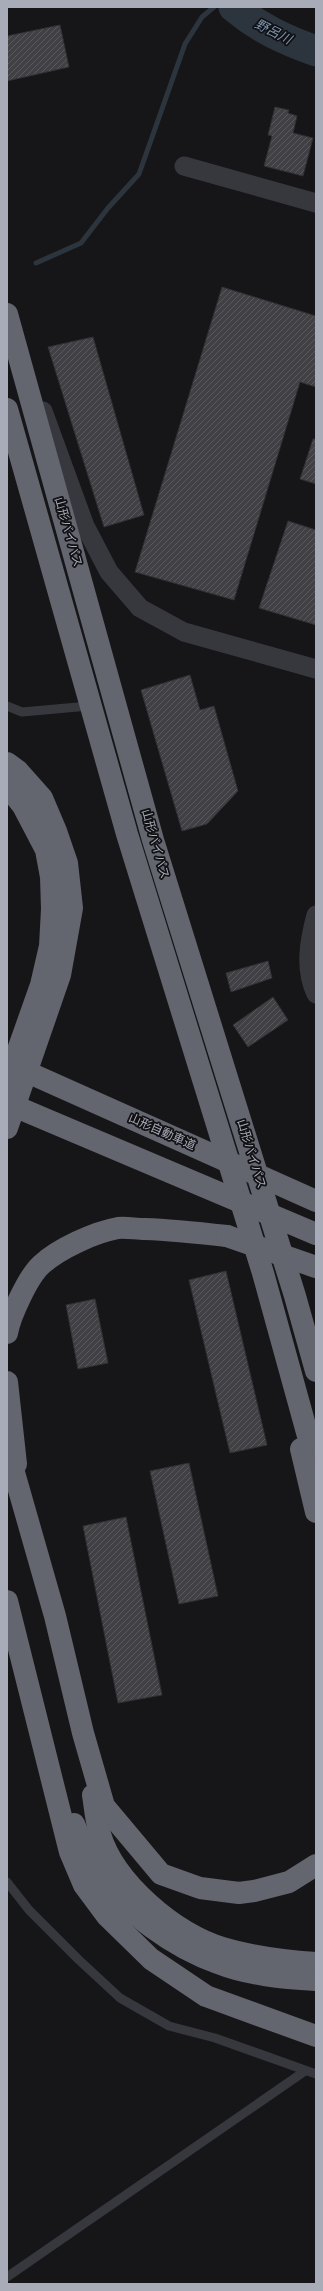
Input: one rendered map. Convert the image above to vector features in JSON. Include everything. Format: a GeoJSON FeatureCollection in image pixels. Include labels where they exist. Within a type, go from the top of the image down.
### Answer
{"type":"FeatureCollection","features":[{"type":"Feature","properties":{"kind":"highway","name":"山形バイパス"},"geometry":{"type":"LineString","coordinates":[[7,314],[153,840],[296,1296],[316,1371]]}},
{"type":"Feature","properties":{"kind":"highway","name":"山形バイパス"},"geometry":{"type":"LineString","coordinates":[[7,409],[89,706],[194,1053],[263,1273],[275,1322],[316,1465]]}},
{"type":"Feature","properties":{"kind":"highway"},"geometry":{"type":"LineString","coordinates":[[7,763],[18,771],[42,798],[56,831],[67,863],[72,908],[60,975],[7,1128]]}},
{"type":"Feature","properties":{"kind":"highway"},"geometry":{"type":"LineString","coordinates":[[7,786],[23,806],[46,850],[51,877],[52,909],[50,946],[41,985],[7,1081]]}},
{"type":"Feature","properties":{"kind":"highway","name":"山形自動車道"},"geometry":{"type":"LineString","coordinates":[[7,1063],[316,1201]]}},
{"type":"Feature","properties":{"kind":"highway"},"geometry":{"type":"LineString","coordinates":[[7,1104],[316,1234]]}},
{"type":"Feature","properties":{"kind":"highway"},"geometry":{"type":"LineString","coordinates":[[7,1333],[9,1322],[19,1300],[41,1265],[69,1247],[98,1233],[119,1228],[172,1230],[227,1236],[316,1267]]}},
{"type":"Feature","properties":{"kind":"highway"},"geometry":{"type":"LineString","coordinates":[[296,1296],[316,1317]]}},
{"type":"Feature","properties":{"kind":"highway"},"geometry":{"type":"LineString","coordinates":[[275,1322],[316,1512]]}},
{"type":"Feature","properties":{"kind":"highway"},"geometry":{"type":"LineString","coordinates":[[7,1382],[18,1486]]}},
{"type":"Feature","properties":{"kind":"highway"},"geometry":{"type":"LineString","coordinates":[[7,1448],[55,1616],[83,1733],[104,1806],[161,1874],[200,1888],[239,1893],[289,1882],[316,1865]]}},
{"type":"Feature","properties":{"kind":"highway"},"geometry":{"type":"LineString","coordinates":[[7,1601],[70,1852],[84,1885],[107,1916],[150,1959],[206,1996],[316,2036]]}},
{"type":"Feature","properties":{"kind":"highway"},"geometry":{"type":"LineString","coordinates":[[83,1733],[100,1835],[115,1865],[135,1892],[155,1911],[190,1933],[222,1948],[285,1961],[316,1963]]}},
{"type":"Feature","properties":{"kind":"highway"},"geometry":{"type":"LineString","coordinates":[[48,1762],[83,1844],[100,1875],[122,1903],[138,1917],[184,1946],[218,1964],[281,1978],[316,1980]]}},
{"type":"Feature","properties":{"kind":"street"},"geometry":{"type":"LineString","coordinates":[[184,166],[316,203]]}},
{"type":"Feature","properties":{"kind":"street"},"geometry":{"type":"LineString","coordinates":[[7,308],[85,526],[109,572],[140,608],[184,632],[316,669]]}},
{"type":"Feature","properties":{"kind":"street"},"geometry":{"type":"LineString","coordinates":[[316,916],[308,959],[311,983],[316,994]]}},
{"type":"Feature","properties":{"kind":"lane"},"geometry":{"type":"LineString","coordinates":[[7,706],[22,712],[89,706]]}},
{"type":"Feature","properties":{"kind":"lane"},"geometry":{"type":"LineString","coordinates":[[7,1882],[29,1910],[120,1998],[169,2026],[215,2038],[316,2074]]}},
{"type":"Feature","properties":{"kind":"lane"},"geometry":{"type":"LineString","coordinates":[[7,2278],[305,2071]]}},
{"type":"Feature","properties":{"kind":"building"},"geometry":{"type":"Polygon","coordinates":[[[60,25],[69,67],[7,81],[7,36],[60,25]]]}},
{"type":"Feature","properties":{"kind":"building"},"geometry":{"type":"Polygon","coordinates":[[[275,107],[289,110],[288,113],[297,116],[293,133],[313,138],[303,176],[264,166],[272,136],[268,135],[275,107]]]}},
{"type":"Feature","properties":{"kind":"building"},"geometry":{"type":"Polygon","coordinates":[[[222,287],[316,316],[316,387],[300,382],[234,600],[135,572],[222,287]]]}},
{"type":"Feature","properties":{"kind":"building"},"geometry":{"type":"Polygon","coordinates":[[[93,337],[144,515],[104,527],[48,347],[93,337]]]}},
{"type":"Feature","properties":{"kind":"building"},"geometry":{"type":"Polygon","coordinates":[[[313,439],[316,439],[316,484],[300,479],[313,439]]]}},
{"type":"Feature","properties":{"kind":"building"},"geometry":{"type":"Polygon","coordinates":[[[288,521],[316,530],[316,625],[259,608],[288,521]]]}},
{"type":"Feature","properties":{"kind":"building"},"geometry":{"type":"Polygon","coordinates":[[[190,675],[200,710],[214,706],[238,791],[207,824],[182,831],[141,690],[190,675]]]}},
{"type":"Feature","properties":{"kind":"building"},"geometry":{"type":"Polygon","coordinates":[[[268,961],[272,978],[231,992],[226,973],[268,961]]]}},
{"type":"Feature","properties":{"kind":"building"},"geometry":{"type":"Polygon","coordinates":[[[273,997],[288,1020],[248,1047],[233,1025],[273,997]]]}},
{"type":"Feature","properties":{"kind":"building"},"geometry":{"type":"Polygon","coordinates":[[[226,1271],[267,1445],[230,1453],[189,1280],[226,1271]]]}},
{"type":"Feature","properties":{"kind":"building"},"geometry":{"type":"Polygon","coordinates":[[[95,1299],[108,1363],[78,1369],[66,1305],[95,1299]]]}},
{"type":"Feature","properties":{"kind":"building"},"geometry":{"type":"Polygon","coordinates":[[[189,1463],[218,1596],[179,1604],[150,1471],[189,1463]]]}},
{"type":"Feature","properties":{"kind":"building"},"geometry":{"type":"Polygon","coordinates":[[[126,1517],[162,1695],[118,1703],[83,1526],[126,1517]]]}},
{"type":"Feature","properties":{"kind":"waterway"},"geometry":{"type":"LineString","coordinates":[[36,263],[81,243],[108,208],[139,174],[185,44],[202,17],[214,7]]}},
{"type":"Feature","properties":{"kind":"waterway","name":"野呂川"},"geometry":{"type":"LineString","coordinates":[[234,7],[273,33],[316,51]]}}]}
